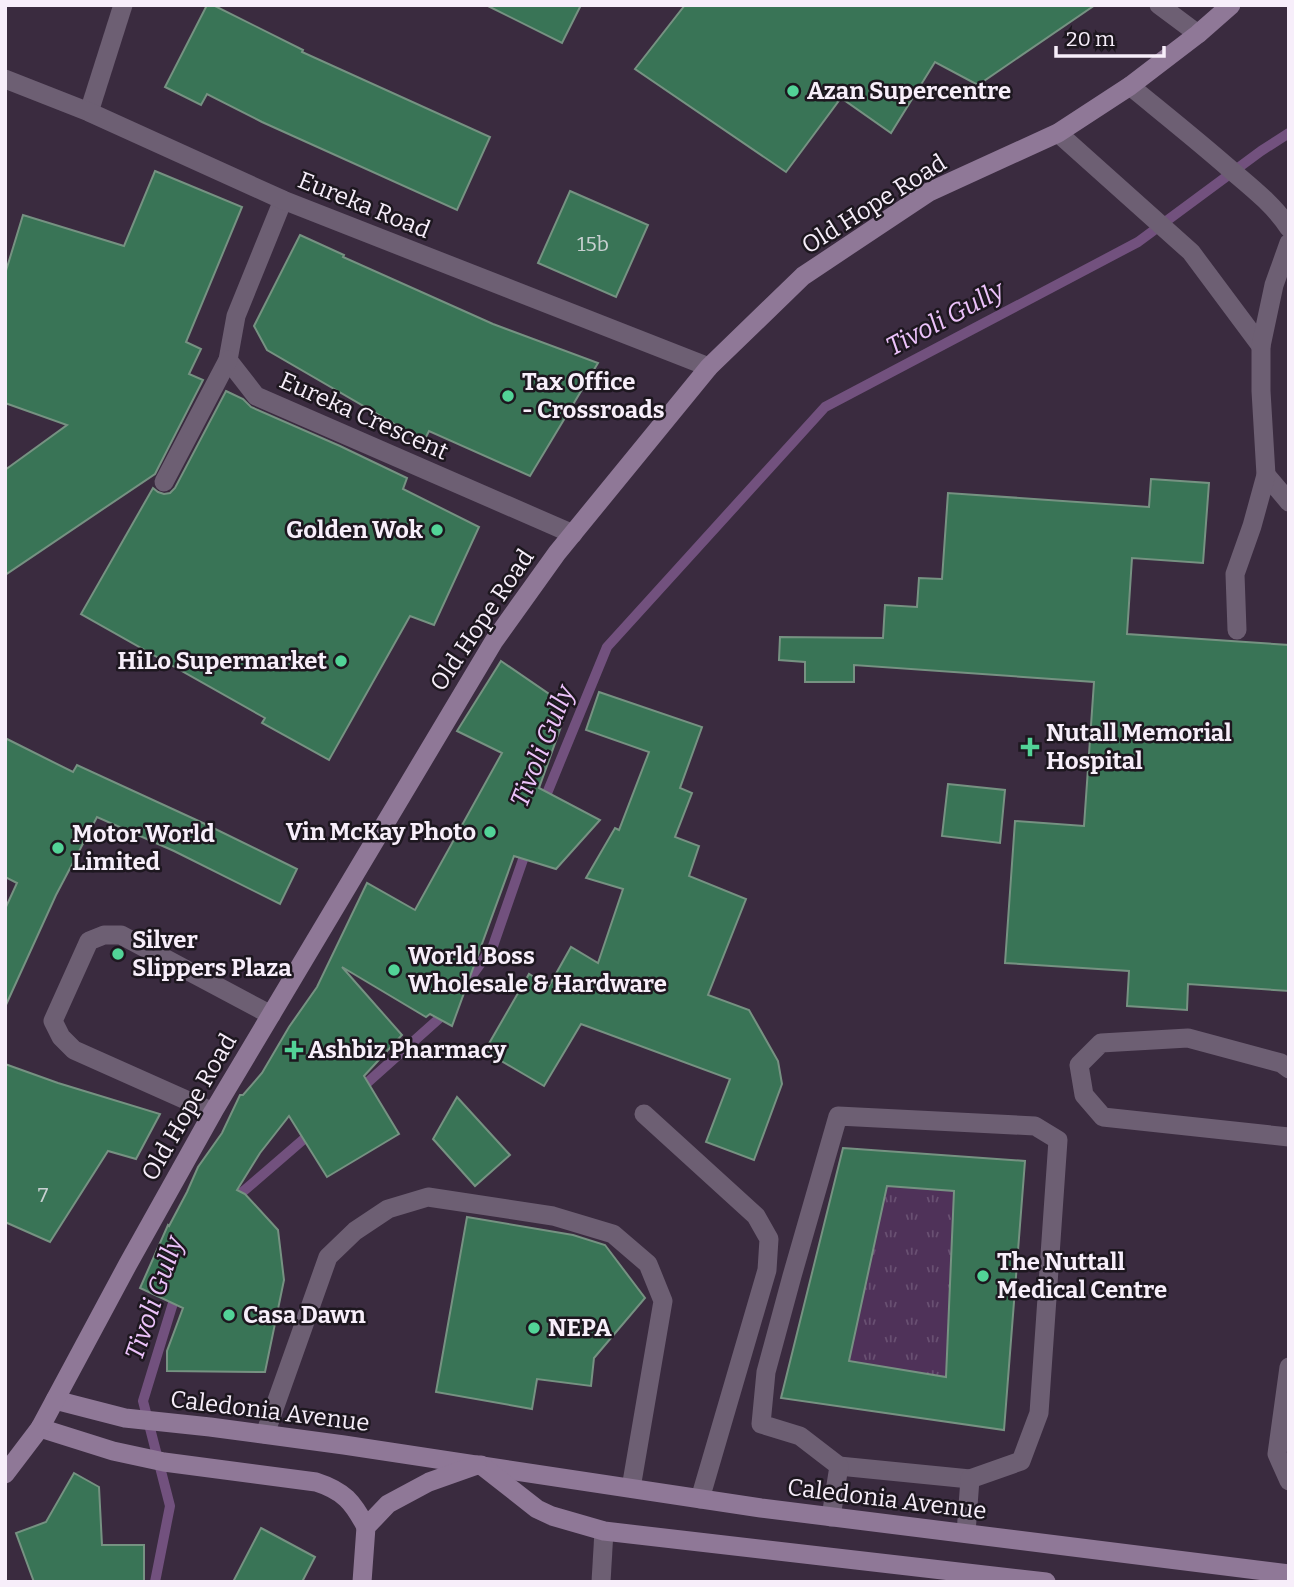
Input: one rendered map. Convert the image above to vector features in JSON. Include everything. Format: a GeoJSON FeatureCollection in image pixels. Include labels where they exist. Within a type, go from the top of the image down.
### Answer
{"type":"FeatureCollection","features":[{"type":"Feature","properties":{"kind":"main road","name":"Old Hope Road"},"geometry":{"type":"LineString","coordinates":[[5,1474],[40,1428],[213,1112],[494,641],[556,553],[709,367],[803,276],[929,192],[1058,132],[1130,86],[1231,5]]}},
{"type":"Feature","properties":{"kind":"main road","name":"Caledonia Avenue"},"geometry":{"type":"LineString","coordinates":[[55,1400],[130,1418],[480,1464],[700,1499],[1289,1574]]}},
{"type":"Feature","properties":{"kind":"main road"},"geometry":{"type":"LineString","coordinates":[[40,1428],[113,1451],[164,1462],[316,1482],[332,1487],[346,1496],[366,1527],[362,1582]]}},
{"type":"Feature","properties":{"kind":"main road"},"geometry":{"type":"LineString","coordinates":[[366,1527],[388,1504],[429,1482],[480,1464],[537,1509],[604,1531],[1046,1582]]}},
{"type":"Feature","properties":{"kind":"street"},"geometry":{"type":"LineString","coordinates":[[89,112],[123,5]]}},
{"type":"Feature","properties":{"kind":"street"},"geometry":{"type":"LineString","coordinates":[[1159,5],[1198,34]]}},
{"type":"Feature","properties":{"kind":"street","name":"Eureka Road"},"geometry":{"type":"LineString","coordinates":[[5,79],[89,112],[282,200],[709,367]]}},
{"type":"Feature","properties":{"kind":"street"},"geometry":{"type":"LineString","coordinates":[[1130,86],[1254,190],[1289,228]]}},
{"type":"Feature","properties":{"kind":"street"},"geometry":{"type":"LineString","coordinates":[[1058,132],[1191,252],[1261,346]]}},
{"type":"Feature","properties":{"kind":"street"},"geometry":{"type":"LineString","coordinates":[[164,482],[228,360],[236,316],[282,200]]}},
{"type":"Feature","properties":{"kind":"street"},"geometry":{"type":"LineString","coordinates":[[1237,630],[1235,574],[1266,475],[1261,346],[1274,285],[1289,243]]}},
{"type":"Feature","properties":{"kind":"street","name":"Eureka Crescent"},"geometry":{"type":"LineString","coordinates":[[228,360],[256,396],[573,534]]}},
{"type":"Feature","properties":{"kind":"street"},"geometry":{"type":"LineString","coordinates":[[1266,475],[1289,502]]}},
{"type":"Feature","properties":{"kind":"street"},"geometry":{"type":"LineString","coordinates":[[213,1112],[74,1050],[61,1037],[53,1021],[89,941],[104,935],[121,935],[271,1015]]}},
{"type":"Feature","properties":{"kind":"street"},"geometry":{"type":"LineString","coordinates":[[1289,1069],[1281,1063],[1188,1038],[1101,1043],[1079,1065],[1084,1095],[1104,1118],[1289,1137]]}},
{"type":"Feature","properties":{"kind":"street"},"geometry":{"type":"LineString","coordinates":[[644,1115],[756,1216],[769,1238],[767,1270],[700,1499]]}},
{"type":"Feature","properties":{"kind":"street"},"geometry":{"type":"LineString","coordinates":[[838,1116],[1035,1126],[1058,1140],[1039,1413],[1021,1461],[971,1479],[839,1466],[800,1436],[761,1424],[766,1372],[838,1116]]}},
{"type":"Feature","properties":{"kind":"street"},"geometry":{"type":"LineString","coordinates":[[265,1434],[328,1257],[355,1231],[388,1209],[428,1197],[453,1200],[553,1216],[613,1234],[648,1264],[663,1301],[631,1488]]}},
{"type":"Feature","properties":{"kind":"street"},"geometry":{"type":"LineString","coordinates":[[1289,1367],[1277,1454],[1289,1480]]}},
{"type":"Feature","properties":{"kind":"street"},"geometry":{"type":"LineString","coordinates":[[831,1517],[839,1466]]}},
{"type":"Feature","properties":{"kind":"street"},"geometry":{"type":"LineString","coordinates":[[966,1533],[971,1479]]}},
{"type":"Feature","properties":{"kind":"street"},"geometry":{"type":"LineString","coordinates":[[601,1582],[604,1531]]}},
{"type":"Feature","properties":{"kind":"green space"},"geometry":{"type":"Polygon","coordinates":[[[887,1186],[954,1191],[946,1377],[849,1361],[887,1186]]]}},
{"type":"Feature","properties":{"kind":"building"},"geometry":{"type":"Polygon","coordinates":[[[207,5],[213,5],[303,50],[302,52],[490,137],[457,210],[262,122],[207,94],[201,105],[165,87],[207,5]]]}},
{"type":"Feature","properties":{"kind":"building"},"geometry":{"type":"Polygon","coordinates":[[[486,5],[581,5],[562,43],[486,5]]]}},
{"type":"Feature","properties":{"kind":"building","name":"Azan Supercentre"},"geometry":{"type":"Polygon","coordinates":[[[685,5],[1095,5],[978,85],[935,62],[891,133],[841,98],[786,172],[635,69],[685,5]]]}},
{"type":"Feature","properties":{"kind":"building"},"geometry":{"type":"Polygon","coordinates":[[[155,171],[242,207],[186,342],[201,349],[189,374],[203,380],[155,474],[5,575],[5,470],[67,425],[5,403],[5,274],[23,215],[124,246],[155,171]]]}},
{"type":"Feature","properties":{"kind":"building"},"geometry":{"type":"Polygon","coordinates":[[[570,191],[648,225],[616,297],[538,263],[570,191]]]}},
{"type":"Feature","properties":{"kind":"building"},"geometry":{"type":"Polygon","coordinates":[[[300,235],[493,324],[598,363],[530,476],[429,431],[424,441],[267,350],[254,326],[300,235]]]}},
{"type":"Feature","properties":{"kind":"building"},"geometry":{"type":"Polygon","coordinates":[[[226,391],[243,399],[251,407],[407,478],[403,489],[479,527],[434,625],[410,616],[329,760],[262,723],[265,718],[81,614],[153,488],[164,494],[175,488],[226,391]]]}},
{"type":"Feature","properties":{"kind":"building"},"geometry":{"type":"Polygon","coordinates":[[[1151,479],[1209,483],[1203,563],[1132,558],[1127,634],[1289,645],[1289,991],[1188,984],[1187,1010],[1127,1006],[1129,971],[1005,963],[1015,821],[1084,826],[1094,682],[854,665],[854,682],[805,682],[805,662],[779,660],[780,637],[883,638],[885,605],[917,607],[919,578],[942,579],[948,493],[1149,507],[1151,479]]]}},
{"type":"Feature","properties":{"kind":"building"},"geometry":{"type":"Polygon","coordinates":[[[501,661],[568,707],[539,788],[600,820],[556,869],[514,856],[452,1026],[430,1014],[426,1017],[342,967],[402,1035],[364,1076],[399,1134],[327,1177],[289,1116],[260,1153],[237,1190],[245,1194],[278,1230],[284,1280],[265,1372],[167,1371],[167,1351],[183,1308],[140,1288],[168,1225],[198,1167],[222,1133],[240,1095],[243,1095],[262,1073],[317,987],[367,883],[415,910],[502,753],[457,731],[501,661]]]}},
{"type":"Feature","properties":{"kind":"building"},"geometry":{"type":"Polygon","coordinates":[[[599,692],[702,727],[680,788],[692,793],[675,837],[699,846],[689,876],[746,899],[708,995],[749,1010],[778,1061],[782,1084],[754,1160],[706,1142],[730,1079],[581,1024],[544,1086],[486,1052],[529,974],[549,986],[571,947],[598,963],[623,889],[586,878],[615,828],[619,830],[649,752],[586,730],[599,692]]]}},
{"type":"Feature","properties":{"kind":"building"},"geometry":{"type":"Polygon","coordinates":[[[5,738],[73,772],[77,765],[297,869],[280,904],[174,851],[97,817],[56,895],[5,1007],[5,909],[17,883],[5,877],[5,738]]]}},
{"type":"Feature","properties":{"kind":"building"},"geometry":{"type":"Polygon","coordinates":[[[948,784],[1005,790],[1000,843],[942,836],[948,784]]]}},
{"type":"Feature","properties":{"kind":"building"},"geometry":{"type":"Polygon","coordinates":[[[5,1064],[160,1114],[136,1159],[108,1151],[50,1242],[5,1222],[5,1064]]]}},
{"type":"Feature","properties":{"kind":"building"},"geometry":{"type":"Polygon","coordinates":[[[457,1097],[510,1155],[475,1186],[433,1139],[457,1097]]]}},
{"type":"Feature","properties":{"kind":"building","name":"The Nuttall Medical Centre"},"geometry":{"type":"Polygon","coordinates":[[[843,1148],[1025,1161],[1004,1430],[781,1398],[843,1148]],[[887,1186],[849,1361],[946,1377],[954,1191],[887,1186]]]}},
{"type":"Feature","properties":{"kind":"building","name":"NEPA"},"geometry":{"type":"Polygon","coordinates":[[[467,1217],[573,1235],[605,1245],[645,1298],[594,1358],[591,1386],[537,1379],[532,1409],[436,1392],[467,1217]]]}},
{"type":"Feature","properties":{"kind":"building"},"geometry":{"type":"Polygon","coordinates":[[[74,1473],[99,1487],[102,1545],[144,1545],[144,1582],[34,1582],[16,1533],[46,1522],[74,1473]]]}},
{"type":"Feature","properties":{"kind":"building"},"geometry":{"type":"Polygon","coordinates":[[[261,1528],[315,1557],[302,1582],[233,1582],[261,1528]]]}},
{"type":"Feature","properties":{"kind":"waterway","name":"Tivoli Gully"},"geometry":{"type":"LineString","coordinates":[[543,803],[607,647],[825,407],[1138,242],[1289,133]]}},
{"type":"Feature","properties":{"kind":"waterway","name":"Tivoli Gully"},"geometry":{"type":"LineString","coordinates":[[463,988],[493,946],[527,848]]}},
{"type":"Feature","properties":{"kind":"waterway","name":"Tivoli Gully"},"geometry":{"type":"LineString","coordinates":[[358,1091],[447,1010]]}},
{"type":"Feature","properties":{"kind":"waterway","name":"Tivoli Gully"},"geometry":{"type":"LineString","coordinates":[[232,1201],[312,1132]]}},
{"type":"Feature","properties":{"kind":"waterway","name":"Tivoli Gully"},"geometry":{"type":"LineString","coordinates":[[155,1582],[170,1506],[143,1401],[177,1290]]}},
{"type":"Feature","properties":{"kind":"place","name":"Azan Supercentre"},"geometry":{"type":"Point","coordinates":[793,91]}},
{"type":"Feature","properties":{"kind":"place","name":"Tax Office - Crossroads"},"geometry":{"type":"Point","coordinates":[508,396]}},
{"type":"Feature","properties":{"kind":"place","name":"Golden Wok"},"geometry":{"type":"Point","coordinates":[437,530]}},
{"type":"Feature","properties":{"kind":"place","name":"HiLo Supermarket"},"geometry":{"type":"Point","coordinates":[341,661]}},
{"type":"Feature","properties":{"kind":"place","name":"Nutall Memorial Hospital"},"geometry":{"type":"Point","coordinates":[1030,747]}},
{"type":"Feature","properties":{"kind":"place","name":"Vin McKay Photo"},"geometry":{"type":"Point","coordinates":[490,832]}},
{"type":"Feature","properties":{"kind":"place","name":"Motor World Limited"},"geometry":{"type":"Point","coordinates":[58,848]}},
{"type":"Feature","properties":{"kind":"place","name":"Silver Slippers Plaza"},"geometry":{"type":"Point","coordinates":[118,954]}},
{"type":"Feature","properties":{"kind":"place","name":"World Boss Wholesale & Hardware"},"geometry":{"type":"Point","coordinates":[394,970]}},
{"type":"Feature","properties":{"kind":"place","name":"Ashbiz Pharmacy"},"geometry":{"type":"Point","coordinates":[294,1050]}},
{"type":"Feature","properties":{"kind":"place","name":"The Nuttall Medical Centre"},"geometry":{"type":"Point","coordinates":[983,1276]}},
{"type":"Feature","properties":{"kind":"place","name":"Casa Dawn"},"geometry":{"type":"Point","coordinates":[229,1315]}},
{"type":"Feature","properties":{"kind":"place","name":"NEPA"},"geometry":{"type":"Point","coordinates":[534,1328]}}]}
